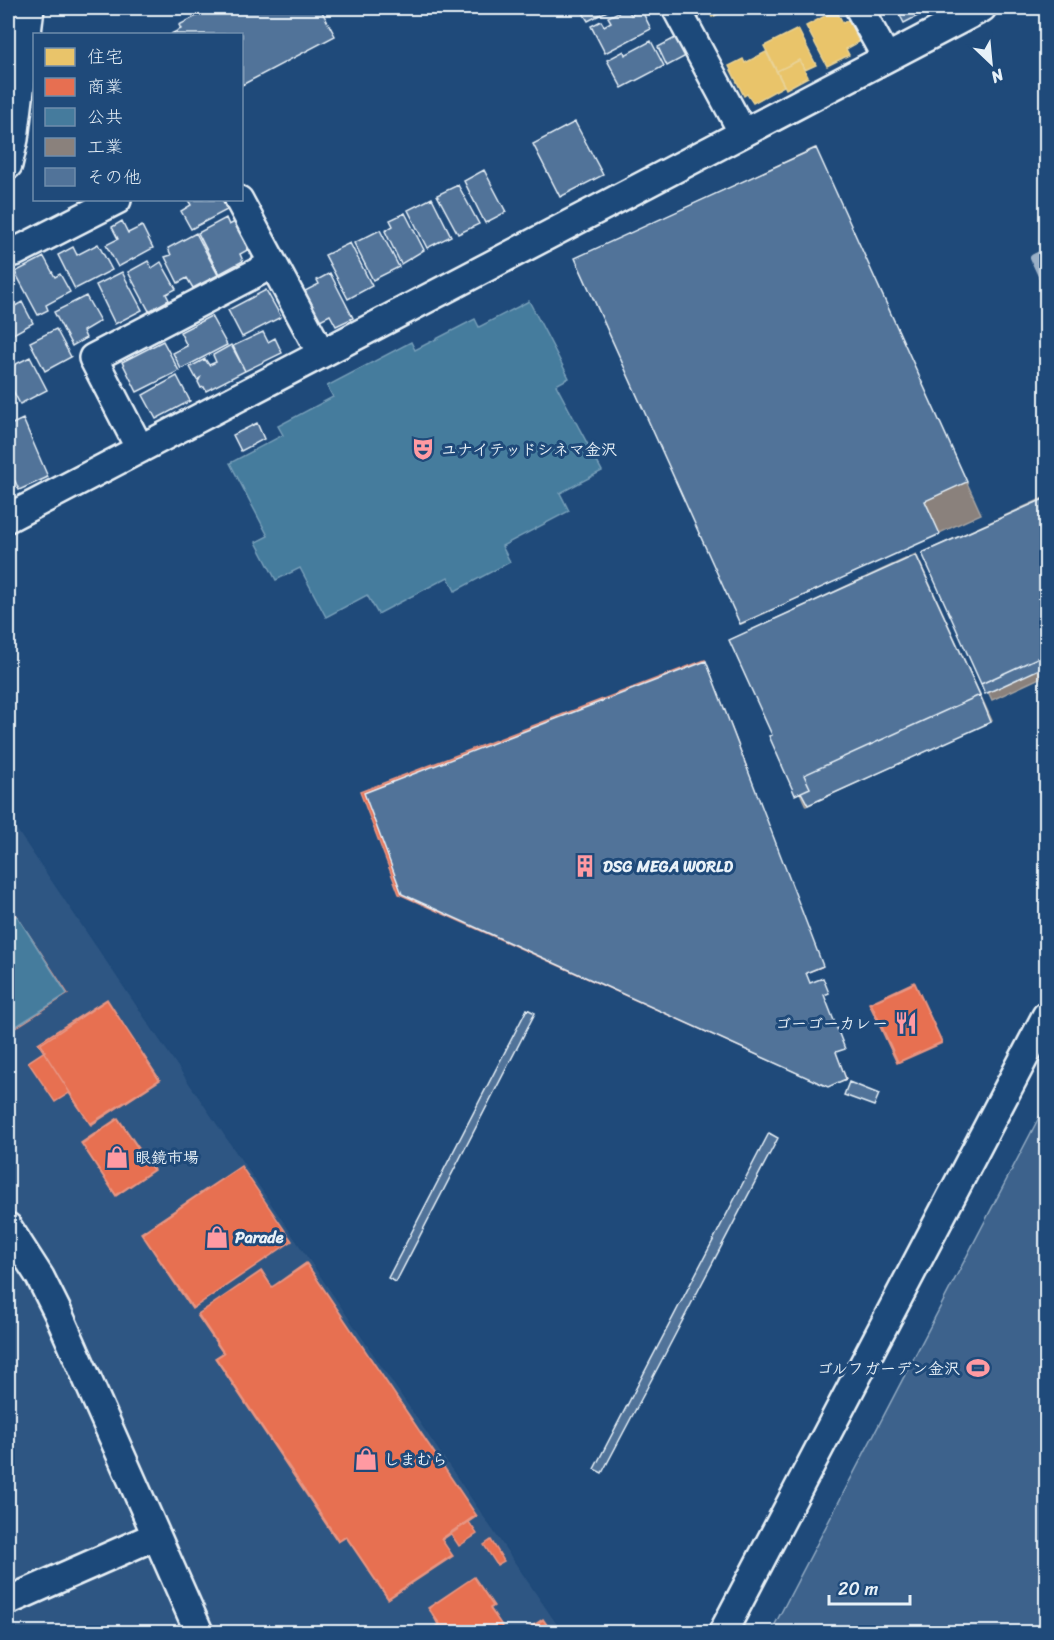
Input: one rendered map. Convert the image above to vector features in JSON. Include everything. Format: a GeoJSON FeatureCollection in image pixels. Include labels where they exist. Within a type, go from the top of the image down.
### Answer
{"type":"FeatureCollection","features":[{"type":"Feature","properties":{"kind":"street"},"geometry":{"type":"LineString","coordinates":[[8,165],[14,140],[30,8]]}},
{"type":"Feature","properties":{"kind":"street"},"geometry":{"type":"LineString","coordinates":[[676,8],[743,133]]}},
{"type":"Feature","properties":{"kind":"street"},"geometry":{"type":"LineString","coordinates":[[859,8],[886,57]]}},
{"type":"Feature","properties":{"kind":"street"},"geometry":{"type":"LineString","coordinates":[[8,518],[982,8]]}},
{"type":"Feature","properties":{"kind":"street"},"geometry":{"type":"LineString","coordinates":[[8,250],[15,252],[115,201]]}},
{"type":"Feature","properties":{"kind":"street"},"geometry":{"type":"LineString","coordinates":[[240,201],[321,353]]}},
{"type":"Feature","properties":{"kind":"street"},"geometry":{"type":"LineString","coordinates":[[140,449],[93,358],[273,264]]}},
{"type":"Feature","properties":{"kind":"street"},"geometry":{"type":"LineString","coordinates":[[723,1632],[1047,1016]]}},
{"type":"Feature","properties":{"kind":"street"},"geometry":{"type":"LineString","coordinates":[[8,1227],[40,1277],[58,1313],[199,1632]]}},
{"type":"Feature","properties":{"kind":"street"},"geometry":{"type":"LineString","coordinates":[[8,1601],[155,1536]]}},
{"type":"Feature","properties":{"kind":"shaded area"},"geometry":{"type":"Polygon","coordinates":[[[8,817],[562,1632],[8,1632],[8,817]]]}},
{"type":"Feature","properties":{"kind":"shaded area","name":"ゴルフガーデン金沢"},"geometry":{"type":"Polygon","coordinates":[[[1046,1104],[1046,1632],[771,1632],[1046,1104]]]}},
{"type":"Feature","properties":{"kind":"building: 住宅"},"geometry":{"type":"Polygon","coordinates":[[[707,8],[730,8],[712,17],[707,8]]]}},
{"type":"Feature","properties":{"kind":"building: 住宅"},"geometry":{"type":"Polygon","coordinates":[[[836,10],[843,23],[848,20],[859,42],[846,49],[849,55],[827,66],[806,26],[836,10]]]}},
{"type":"Feature","properties":{"kind":"building: 住宅"},"geometry":{"type":"Polygon","coordinates":[[[798,29],[816,65],[805,70],[800,60],[777,71],[764,46],[798,29]]]}},
{"type":"Feature","properties":{"kind":"building: 住宅"},"geometry":{"type":"Polygon","coordinates":[[[766,52],[784,86],[753,103],[747,94],[744,96],[729,66],[743,59],[745,63],[766,52]]]}},
{"type":"Feature","properties":{"kind":"building: 住宅"},"geometry":{"type":"Polygon","coordinates":[[[799,60],[808,77],[786,89],[777,71],[799,60]]]}},
{"type":"Feature","properties":{"kind":"building: 商業","name":"DSG MEGA WORLD"},"geometry":{"type":"Polygon","coordinates":[[[705,660],[747,768],[732,774],[740,794],[753,788],[770,831],[758,838],[770,834],[821,967],[805,973],[846,1079],[827,1086],[399,894],[360,792],[705,660]]]}},
{"type":"Feature","properties":{"kind":"building: 商業"},"geometry":{"type":"Polygon","coordinates":[[[16,915],[68,994],[15,1028],[8,1016],[8,921],[16,915]]]}},
{"type":"Feature","properties":{"kind":"building: 商業"},"geometry":{"type":"Polygon","coordinates":[[[914,982],[942,1043],[897,1063],[869,1003],[914,982]]]}},
{"type":"Feature","properties":{"kind":"building: 商業"},"geometry":{"type":"Polygon","coordinates":[[[914,982],[942,1043],[897,1063],[869,1003],[914,982]]]}},
{"type":"Feature","properties":{"kind":"building: 商業"},"geometry":{"type":"Polygon","coordinates":[[[915,983],[942,1042],[898,1062],[871,1003],[915,983]]]}},
{"type":"Feature","properties":{"kind":"building: 商業"},"geometry":{"type":"Polygon","coordinates":[[[107,999],[159,1080],[90,1124],[38,1043],[107,999]]]}},
{"type":"Feature","properties":{"kind":"building: 商業"},"geometry":{"type":"Polygon","coordinates":[[[107,1000],[160,1080],[91,1125],[69,1093],[55,1102],[28,1062],[45,1051],[41,1044],[107,1000]]]}},
{"type":"Feature","properties":{"kind":"building: 商業"},"geometry":{"type":"Polygon","coordinates":[[[118,1118],[154,1170],[116,1196],[81,1143],[118,1118]]]}},
{"type":"Feature","properties":{"kind":"building: 商業"},"geometry":{"type":"Polygon","coordinates":[[[118,1119],[153,1170],[116,1195],[82,1144],[118,1119]]]}},
{"type":"Feature","properties":{"kind":"building: 商業"},"geometry":{"type":"Polygon","coordinates":[[[241,1166],[292,1241],[192,1309],[141,1233],[241,1166]]]}},
{"type":"Feature","properties":{"kind":"building: 商業"},"geometry":{"type":"Polygon","coordinates":[[[241,1166],[292,1241],[193,1308],[142,1234],[241,1166]]]}},
{"type":"Feature","properties":{"kind":"building: 商業"},"geometry":{"type":"Polygon","coordinates":[[[306,1263],[476,1515],[441,1539],[453,1556],[388,1599],[346,1537],[338,1542],[215,1358],[223,1353],[197,1315],[261,1271],[272,1287],[306,1263]]]}},
{"type":"Feature","properties":{"kind":"building: 商業"},"geometry":{"type":"Polygon","coordinates":[[[307,1264],[477,1516],[442,1540],[452,1555],[388,1598],[346,1536],[339,1541],[216,1358],[224,1353],[198,1314],[262,1271],[272,1287],[307,1264]]]}},
{"type":"Feature","properties":{"kind":"building: 商業"},"geometry":{"type":"Polygon","coordinates":[[[469,1522],[477,1534],[459,1546],[451,1534],[469,1522]]]}},
{"type":"Feature","properties":{"kind":"building: 商業"},"geometry":{"type":"Polygon","coordinates":[[[491,1540],[504,1561],[497,1565],[484,1545],[491,1540]]]}},
{"type":"Feature","properties":{"kind":"building: 商業"},"geometry":{"type":"Polygon","coordinates":[[[474,1577],[494,1606],[490,1609],[505,1630],[501,1632],[441,1632],[436,1626],[440,1624],[428,1608],[474,1577]]]}},
{"type":"Feature","properties":{"kind":"building: 商業"},"geometry":{"type":"Polygon","coordinates":[[[474,1577],[493,1606],[490,1608],[505,1630],[442,1632],[429,1608],[474,1577]]]}},
{"type":"Feature","properties":{"kind":"building: 商業"},"geometry":{"type":"Polygon","coordinates":[[[474,1577],[493,1606],[490,1608],[505,1630],[442,1632],[429,1608],[474,1577]]]}},
{"type":"Feature","properties":{"kind":"building: 商業"},"geometry":{"type":"Polygon","coordinates":[[[543,1619],[552,1632],[523,1632],[543,1619]]]}},
{"type":"Feature","properties":{"kind":"building: 商業"},"geometry":{"type":"Polygon","coordinates":[[[543,1620],[552,1632],[525,1632],[543,1620]]]}},
{"type":"Feature","properties":{"kind":"building: 公共","name":"ユナイテッドシネマ金沢"},"geometry":{"type":"Polygon","coordinates":[[[529,301],[569,378],[556,385],[602,471],[560,493],[569,511],[502,546],[510,562],[455,591],[448,577],[378,614],[367,595],[326,617],[300,568],[276,580],[256,542],[268,536],[230,463],[283,435],[278,426],[333,397],[327,386],[411,342],[415,350],[475,319],[479,327],[529,301]]]}},
{"type":"Feature","properties":{"kind":"building: 公共"},"geometry":{"type":"Polygon","coordinates":[[[17,916],[67,994],[15,1027],[8,1016],[8,922],[17,916]]]}},
{"type":"Feature","properties":{"kind":"building: 工業"},"geometry":{"type":"Polygon","coordinates":[[[815,148],[981,514],[741,624],[576,259],[815,148]]]}},
{"type":"Feature","properties":{"kind":"building: 工業"},"geometry":{"type":"Polygon","coordinates":[[[1046,497],[1046,675],[992,700],[924,552],[1046,497]]]}},
{"type":"Feature","properties":{"kind":"building: 工業"},"geometry":{"type":"Polygon","coordinates":[[[916,554],[992,721],[806,806],[730,640],[916,554]]]}},
{"type":"Feature","properties":{"kind":"building: その他"},"geometry":{"type":"Polygon","coordinates":[[[212,8],[320,8],[335,36],[243,84],[243,33],[173,33],[181,29],[179,25],[212,8]]]}},
{"type":"Feature","properties":{"kind":"building: その他"},"geometry":{"type":"Polygon","coordinates":[[[580,8],[613,8],[588,21],[580,8]]]}},
{"type":"Feature","properties":{"kind":"building: その他"},"geometry":{"type":"Polygon","coordinates":[[[627,8],[631,15],[641,9],[651,29],[605,53],[591,26],[601,21],[604,26],[611,22],[608,17],[627,8]]]}},
{"type":"Feature","properties":{"kind":"building: その他"},"geometry":{"type":"Polygon","coordinates":[[[896,8],[933,8],[904,23],[896,8]]]}},
{"type":"Feature","properties":{"kind":"building: その他"},"geometry":{"type":"Polygon","coordinates":[[[677,37],[686,56],[667,66],[658,47],[677,37]]]}},
{"type":"Feature","properties":{"kind":"building: その他"},"geometry":{"type":"Polygon","coordinates":[[[651,41],[664,66],[622,88],[607,60],[624,51],[625,55],[651,41]]]}},
{"type":"Feature","properties":{"kind":"building: その他"},"geometry":{"type":"Polygon","coordinates":[[[575,122],[603,175],[560,197],[533,144],[575,122]]]}},
{"type":"Feature","properties":{"kind":"building: その他"},"geometry":{"type":"Polygon","coordinates":[[[816,148],[967,482],[925,501],[940,534],[740,624],[575,258],[816,148]]]}},
{"type":"Feature","properties":{"kind":"building: その他"},"geometry":{"type":"Polygon","coordinates":[[[484,170],[506,212],[485,223],[464,181],[484,170]]]}},
{"type":"Feature","properties":{"kind":"building: その他"},"geometry":{"type":"Polygon","coordinates":[[[458,185],[479,224],[458,234],[437,195],[458,185]]]}},
{"type":"Feature","properties":{"kind":"building: その他"},"geometry":{"type":"Polygon","coordinates":[[[432,198],[451,236],[427,248],[408,210],[432,198]]]}},
{"type":"Feature","properties":{"kind":"building: その他"},"geometry":{"type":"Polygon","coordinates":[[[189,201],[222,201],[227,210],[191,229],[181,211],[191,205],[189,201]]]}},
{"type":"Feature","properties":{"kind":"building: その他"},"geometry":{"type":"Polygon","coordinates":[[[405,213],[424,250],[401,264],[385,231],[393,226],[390,220],[405,213]]]}},
{"type":"Feature","properties":{"kind":"building: その他"},"geometry":{"type":"Polygon","coordinates":[[[226,218],[229,225],[237,221],[251,248],[240,254],[243,261],[219,274],[198,233],[226,218]]]}},
{"type":"Feature","properties":{"kind":"building: その他"},"geometry":{"type":"Polygon","coordinates":[[[122,221],[128,233],[142,226],[153,248],[118,267],[106,245],[118,239],[112,227],[122,221]]]}},
{"type":"Feature","properties":{"kind":"building: その他"},"geometry":{"type":"Polygon","coordinates":[[[380,230],[399,267],[373,280],[354,243],[380,230]]]}},
{"type":"Feature","properties":{"kind":"building: その他"},"geometry":{"type":"Polygon","coordinates":[[[196,233],[218,275],[193,288],[187,278],[178,283],[165,257],[171,255],[168,248],[196,233]]]}},
{"type":"Feature","properties":{"kind":"building: その他"},"geometry":{"type":"Polygon","coordinates":[[[350,243],[372,286],[348,299],[325,255],[350,243]]]}},
{"type":"Feature","properties":{"kind":"building: その他"},"geometry":{"type":"Polygon","coordinates":[[[98,244],[112,270],[75,289],[58,255],[73,247],[77,255],[98,244]]]}},
{"type":"Feature","properties":{"kind":"building: その他"},"geometry":{"type":"Polygon","coordinates":[[[44,257],[55,277],[60,274],[70,292],[46,305],[48,310],[38,315],[15,272],[44,257]]]}},
{"type":"Feature","properties":{"kind":"building: その他"},"geometry":{"type":"Polygon","coordinates":[[[148,261],[152,268],[161,262],[176,289],[166,294],[169,300],[149,311],[128,272],[148,261]]]}},
{"type":"Feature","properties":{"kind":"building: その他"},"geometry":{"type":"Polygon","coordinates":[[[122,272],[142,310],[115,324],[96,285],[122,272]]]}},
{"type":"Feature","properties":{"kind":"building: その他"},"geometry":{"type":"Polygon","coordinates":[[[330,273],[353,318],[336,326],[330,315],[320,320],[305,291],[319,284],[317,280],[330,273]]]}},
{"type":"Feature","properties":{"kind":"building: その他"},"geometry":{"type":"Polygon","coordinates":[[[266,290],[281,317],[242,337],[228,310],[266,290]]]}},
{"type":"Feature","properties":{"kind":"building: その他"},"geometry":{"type":"Polygon","coordinates":[[[86,296],[100,321],[83,331],[86,338],[72,346],[54,312],[86,296]]]}},
{"type":"Feature","properties":{"kind":"building: その他"},"geometry":{"type":"Polygon","coordinates":[[[22,302],[33,323],[8,337],[8,310],[22,302]]]}},
{"type":"Feature","properties":{"kind":"building: その他"},"geometry":{"type":"Polygon","coordinates":[[[211,316],[227,345],[181,369],[173,353],[187,346],[180,332],[211,316]]]}},
{"type":"Feature","properties":{"kind":"building: その他"},"geometry":{"type":"Polygon","coordinates":[[[56,329],[71,357],[45,371],[30,342],[56,329]]]}},
{"type":"Feature","properties":{"kind":"building: その他"},"geometry":{"type":"Polygon","coordinates":[[[263,332],[268,342],[275,338],[282,353],[245,371],[233,346],[263,332]]]}},
{"type":"Feature","properties":{"kind":"building: その他"},"geometry":{"type":"Polygon","coordinates":[[[163,341],[179,371],[137,392],[122,362],[163,341]]]}},
{"type":"Feature","properties":{"kind":"building: その他"},"geometry":{"type":"Polygon","coordinates":[[[231,345],[245,371],[206,391],[204,387],[201,388],[198,382],[200,378],[197,380],[190,367],[205,359],[209,365],[216,362],[213,355],[231,345]]]}},
{"type":"Feature","properties":{"kind":"building: その他"},"geometry":{"type":"Polygon","coordinates":[[[30,357],[47,390],[20,404],[8,381],[8,368],[30,357]]]}},
{"type":"Feature","properties":{"kind":"building: その他"},"geometry":{"type":"Polygon","coordinates":[[[177,376],[190,401],[156,419],[143,395],[177,376]]]}},
{"type":"Feature","properties":{"kind":"building: その他"},"geometry":{"type":"Polygon","coordinates":[[[23,419],[48,477],[19,490],[15,481],[8,484],[8,426],[23,419]]]}},
{"type":"Feature","properties":{"kind":"building: その他"},"geometry":{"type":"Polygon","coordinates":[[[257,423],[264,439],[241,451],[233,435],[257,423]]]}},
{"type":"Feature","properties":{"kind":"building: その他"},"geometry":{"type":"Polygon","coordinates":[[[1046,498],[1046,654],[981,684],[922,553],[1046,498]]]}},
{"type":"Feature","properties":{"kind":"building: その他"},"geometry":{"type":"Polygon","coordinates":[[[916,555],[980,695],[804,775],[810,788],[795,795],[769,736],[772,735],[729,640],[916,555]]]}},
{"type":"Feature","properties":{"kind":"building: その他"},"geometry":{"type":"Polygon","coordinates":[[[1046,654],[1046,666],[985,694],[981,684],[1046,654]]]}},
{"type":"Feature","properties":{"kind":"building: その他","name":"DSG MEGA WORLD"},"geometry":{"type":"Polygon","coordinates":[[[706,661],[823,966],[806,973],[810,983],[823,978],[829,993],[824,995],[845,1049],[836,1052],[846,1079],[828,1087],[402,894],[364,793],[706,661]]]}},
{"type":"Feature","properties":{"kind":"building: その他"},"geometry":{"type":"Polygon","coordinates":[[[980,695],[991,722],[808,805],[801,792],[810,788],[804,775],[980,695]]]}},
{"type":"Feature","properties":{"kind":"building: その他"},"geometry":{"type":"Polygon","coordinates":[[[527,1009],[535,1013],[396,1282],[388,1278],[527,1009]]]}},
{"type":"Feature","properties":{"kind":"building: その他"},"geometry":{"type":"Polygon","coordinates":[[[849,1082],[879,1094],[874,1106],[844,1095],[849,1082]]]}},
{"type":"Feature","properties":{"kind":"building: その他"},"geometry":{"type":"Polygon","coordinates":[[[769,1133],[778,1138],[602,1473],[594,1469],[769,1133]]]}},
{"type":"Feature","properties":{"kind":"waterway"},"geometry":{"type":"LineString","coordinates":[[1046,252],[1034,258],[1046,284]]}},
{"type":"Feature","properties":{"kind":"place","name":"ユナイテッドシネマ金沢"},"geometry":{"type":"Point","coordinates":[423,449]}},
{"type":"Feature","properties":{"kind":"place","name":"DSG MEGA WORLD"},"geometry":{"type":"Point","coordinates":[585,866]}},
{"type":"Feature","properties":{"kind":"place","name":"ゴーゴーカレー"},"geometry":{"type":"Point","coordinates":[906,1023]}},
{"type":"Feature","properties":{"kind":"place","name":"眼鏡市場"},"geometry":{"type":"Point","coordinates":[117,1157]}},
{"type":"Feature","properties":{"kind":"place","name":"Parade"},"geometry":{"type":"Point","coordinates":[217,1237]}},
{"type":"Feature","properties":{"kind":"place","name":"ゴルフガーデン金沢"},"geometry":{"type":"Point","coordinates":[978,1368]}},
{"type":"Feature","properties":{"kind":"place","name":"しまむら"},"geometry":{"type":"Point","coordinates":[366,1459]}}]}
